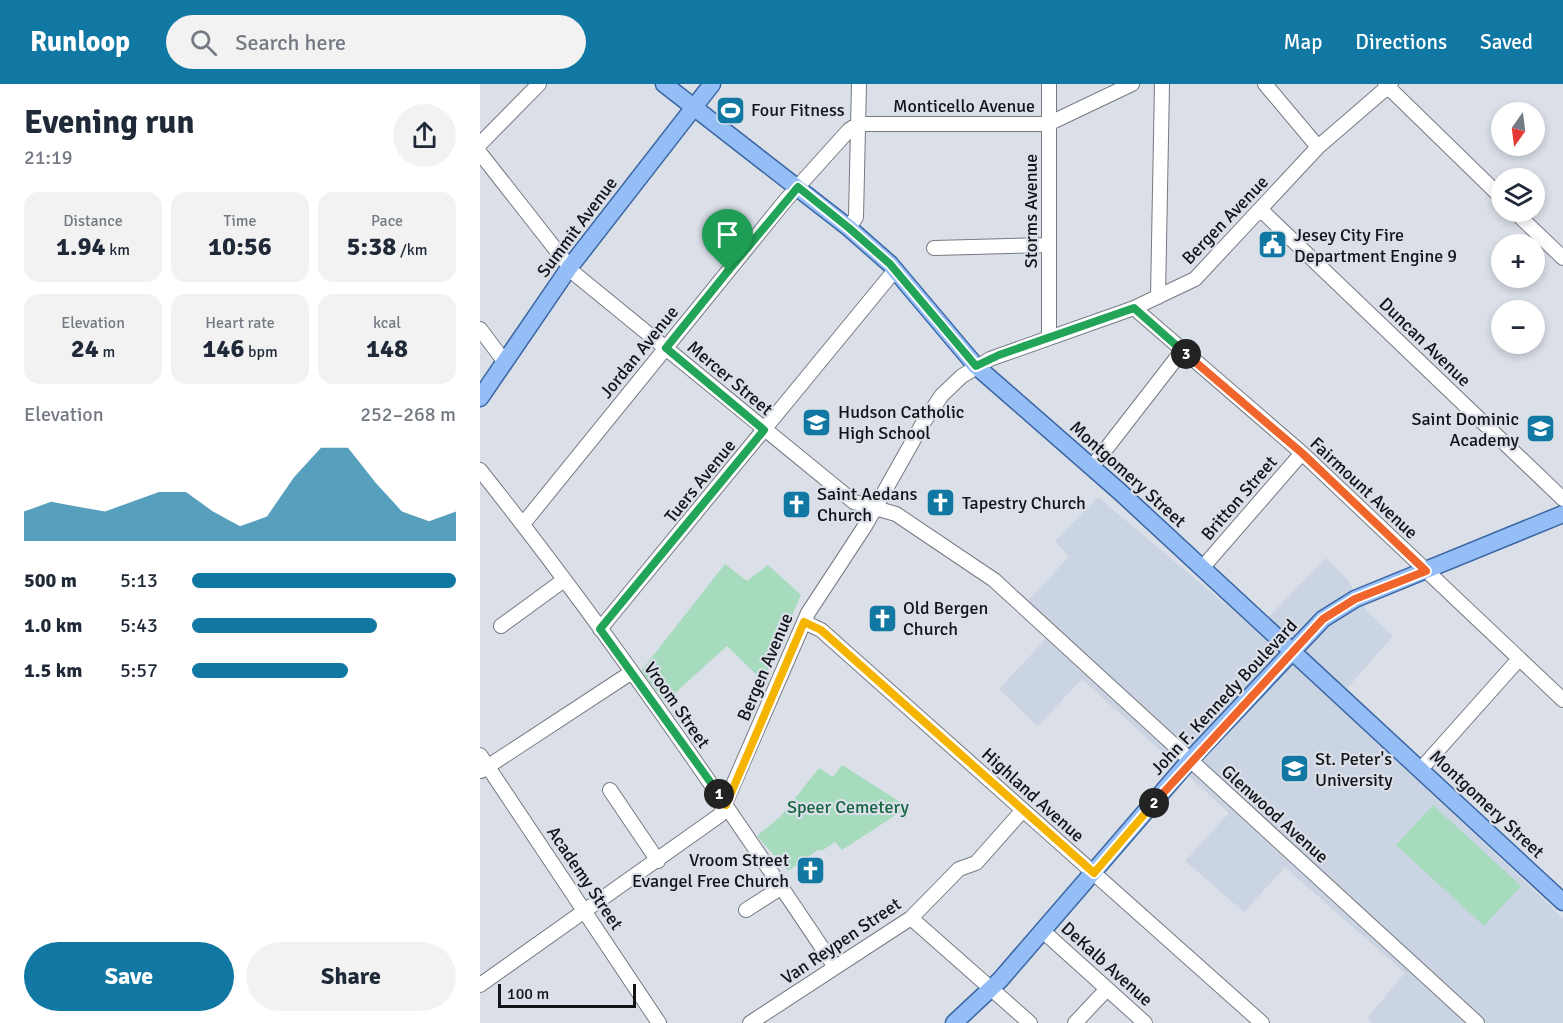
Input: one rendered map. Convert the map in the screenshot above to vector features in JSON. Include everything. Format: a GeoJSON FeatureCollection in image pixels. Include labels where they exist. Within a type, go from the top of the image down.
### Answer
{"type":"FeatureCollection","features":[{"type":"Feature","properties":{"kind":"main road","name":"Montgomery Street"},"geometry":{"type":"LineString","coordinates":[[664,84],[849,228],[895,270],[976,366],[1203,567],[1563,902]]}},
{"type":"Feature","properties":{"kind":"main road","name":"Summit Avenue"},"geometry":{"type":"LineString","coordinates":[[480,398],[569,268],[712,84]]}},
{"type":"Feature","properties":{"kind":"main road","name":"John F. Kennedy Boulevard"},"geometry":{"type":"LineString","coordinates":[[954,1023],[992,989],[1044,932],[1190,760],[1293,651],[1335,611],[1355,599],[1563,514]]}},
{"type":"Feature","properties":{"kind":"street"},"geometry":{"type":"LineString","coordinates":[[480,144],[538,84]]}},
{"type":"Feature","properties":{"kind":"street"},"geometry":{"type":"LineString","coordinates":[[849,228],[856,217],[859,84]]}},
{"type":"Feature","properties":{"kind":"street","name":"Storms Avenue"},"geometry":{"type":"LineString","coordinates":[[1049,84],[1049,337]]}},
{"type":"Feature","properties":{"kind":"street","name":"Monticello Avenue"},"geometry":{"type":"LineString","coordinates":[[858,124],[1048,124],[1132,84]]}},
{"type":"Feature","properties":{"kind":"street"},"geometry":{"type":"LineString","coordinates":[[1158,297],[1162,84]]}},
{"type":"Feature","properties":{"kind":"street"},"geometry":{"type":"LineString","coordinates":[[1265,84],[1318,147]]}},
{"type":"Feature","properties":{"kind":"street"},"geometry":{"type":"LineString","coordinates":[[1388,85],[1491,187]]}},
{"type":"Feature","properties":{"kind":"street","name":"Bergen Avenue"},"geometry":{"type":"LineString","coordinates":[[480,986],[720,815],[804,622],[942,395],[976,366],[1049,337],[1134,308],[1195,279],[1262,210],[1318,147],[1388,85]]}},
{"type":"Feature","properties":{"kind":"street","name":"Jordan Avenue"},"geometry":{"type":"LineString","coordinates":[[523,524],[798,187],[849,129],[858,124]]}},
{"type":"Feature","properties":{"kind":"street","name":"Mercer Street"},"geometry":{"type":"LineString","coordinates":[[480,153],[569,268],[854,502],[874,508]]}},
{"type":"Feature","properties":{"kind":"street","name":"Duncan Avenue"},"geometry":{"type":"LineString","coordinates":[[1262,210],[1563,499]]}},
{"type":"Feature","properties":{"kind":"street"},"geometry":{"type":"LineString","coordinates":[[1525,222],[1563,258]]}},
{"type":"Feature","properties":{"kind":"street"},"geometry":{"type":"LineString","coordinates":[[934,248],[1049,245]]}},
{"type":"Feature","properties":{"kind":"street","name":"Tuers Avenue"},"geometry":{"type":"LineString","coordinates":[[600,629],[895,270]]}},
{"type":"Feature","properties":{"kind":"street","name":"Fairmount Avenue"},"geometry":{"type":"LineString","coordinates":[[1134,308],[1302,453],[1563,700]]}},
{"type":"Feature","properties":{"kind":"street"},"geometry":{"type":"LineString","coordinates":[[480,329],[504,361]]}},
{"type":"Feature","properties":{"kind":"street"},"geometry":{"type":"LineString","coordinates":[[1092,467],[1182,351]]}},
{"type":"Feature","properties":{"kind":"street","name":"Britton Street"},"geometry":{"type":"LineString","coordinates":[[1203,567],[1302,453]]}},
{"type":"Feature","properties":{"kind":"street","name":"Vroom Street"},"geometry":{"type":"LineString","coordinates":[[480,470],[523,524],[632,672],[726,805],[835,967]]}},
{"type":"Feature","properties":{"kind":"street","name":"Glenwood Avenue"},"geometry":{"type":"LineString","coordinates":[[874,508],[896,514],[994,580],[1477,1023]]}},
{"type":"Feature","properties":{"kind":"street"},"geometry":{"type":"LineString","coordinates":[[501,626],[564,580]]}},
{"type":"Feature","properties":{"kind":"street","name":"Highland Avenue"},"geometry":{"type":"LineString","coordinates":[[804,622],[821,630],[1262,1023]]}},
{"type":"Feature","properties":{"kind":"street"},"geometry":{"type":"LineString","coordinates":[[1421,769],[1520,659]]}},
{"type":"Feature","properties":{"kind":"street"},"geometry":{"type":"LineString","coordinates":[[482,765],[632,672]]}},
{"type":"Feature","properties":{"kind":"street","name":"Academy Street"},"geometry":{"type":"LineString","coordinates":[[482,765],[586,910],[659,1023]]}},
{"type":"Feature","properties":{"kind":"street"},"geometry":{"type":"LineString","coordinates":[[610,790],[658,861]]}},
{"type":"Feature","properties":{"kind":"street","name":"Van Reypen Street"},"geometry":{"type":"LineString","coordinates":[[750,1023],[910,918],[959,869],[976,863],[1023,810]]}},
{"type":"Feature","properties":{"kind":"street"},"geometry":{"type":"LineString","coordinates":[[746,910],[782,887]]}},
{"type":"Feature","properties":{"kind":"street"},"geometry":{"type":"LineString","coordinates":[[910,918],[1030,1023]]}},
{"type":"Feature","properties":{"kind":"street","name":"DeKalb Avenue"},"geometry":{"type":"LineString","coordinates":[[1044,932],[1145,1023]]}},
{"type":"Feature","properties":{"kind":"street"},"geometry":{"type":"LineString","coordinates":[[1075,1023],[1107,989]]}},
{"type":"Feature","properties":{"kind":"shaded area","name":"St. Peter's University"},"geometry":{"type":"Polygon","coordinates":[[[1098,497],[1256,630],[1326,558],[1347,579],[1368,612],[1393,636],[1335,702],[1563,918],[1563,1023],[1372,1023],[1367,1018],[1405,973],[1285,867],[1244,912],[1185,861],[1229,813],[1082,679],[1038,726],[999,689],[1054,630],[1026,603],[1069,557],[1055,541],[1098,497]]]}},
{"type":"Feature","properties":{"kind":"green space"},"geometry":{"type":"Polygon","coordinates":[[[725,564],[747,581],[768,565],[801,595],[763,681],[727,646],[665,702],[641,671],[725,564]]]}},
{"type":"Feature","properties":{"kind":"green space","name":"Speer Cemetery"},"geometry":{"type":"Polygon","coordinates":[[[842,765],[908,807],[842,850],[835,842],[823,850],[818,850],[788,871],[757,836],[781,816],[819,768],[833,777],[842,765]]]}},
{"type":"Feature","properties":{"kind":"green space"},"geometry":{"type":"Polygon","coordinates":[[[1433,805],[1521,886],[1484,926],[1396,845],[1433,805]]]}},
{"type":"Feature","properties":{"kind":"place","name":"Four Fitness"},"geometry":{"type":"Point","coordinates":[730,110]}},
{"type":"Feature","properties":{"kind":"place","name":"Jesey City Fire Department Engine 9"},"geometry":{"type":"Point","coordinates":[1273,245]}},
{"type":"Feature","properties":{"kind":"place","name":"Hudson Catholic High School"},"geometry":{"type":"Point","coordinates":[817,422]}},
{"type":"Feature","properties":{"kind":"place","name":"Saint Dominic Academy"},"geometry":{"type":"Point","coordinates":[1540,429]}},
{"type":"Feature","properties":{"kind":"place","name":"Tapestry Church"},"geometry":{"type":"Point","coordinates":[941,503]}},
{"type":"Feature","properties":{"kind":"place","name":"Saint Aedans Church"},"geometry":{"type":"Point","coordinates":[796,504]}},
{"type":"Feature","properties":{"kind":"place","name":"Old Bergen Church"},"geometry":{"type":"Point","coordinates":[882,618]}},
{"type":"Feature","properties":{"kind":"place","name":"St. Peter's University"},"geometry":{"type":"Point","coordinates":[1294,769]}},
{"type":"Feature","properties":{"kind":"place","name":"Vroom Street Evangel Free Church"},"geometry":{"type":"Point","coordinates":[810,870]}},
{"type":"Feature","properties":{"kind":"route"},"geometry":{"type":"LineString","coordinates":[[798,187],[890,264],[976,366],[999,355],[1134,308],[1302,453],[1426,571],[1355,599],[1323,619],[1190,760],[1094,873],[821,630],[804,622],[726,805],[600,629],[689,524],[764,430],[666,348],[728,271],[798,187]]}}]}
